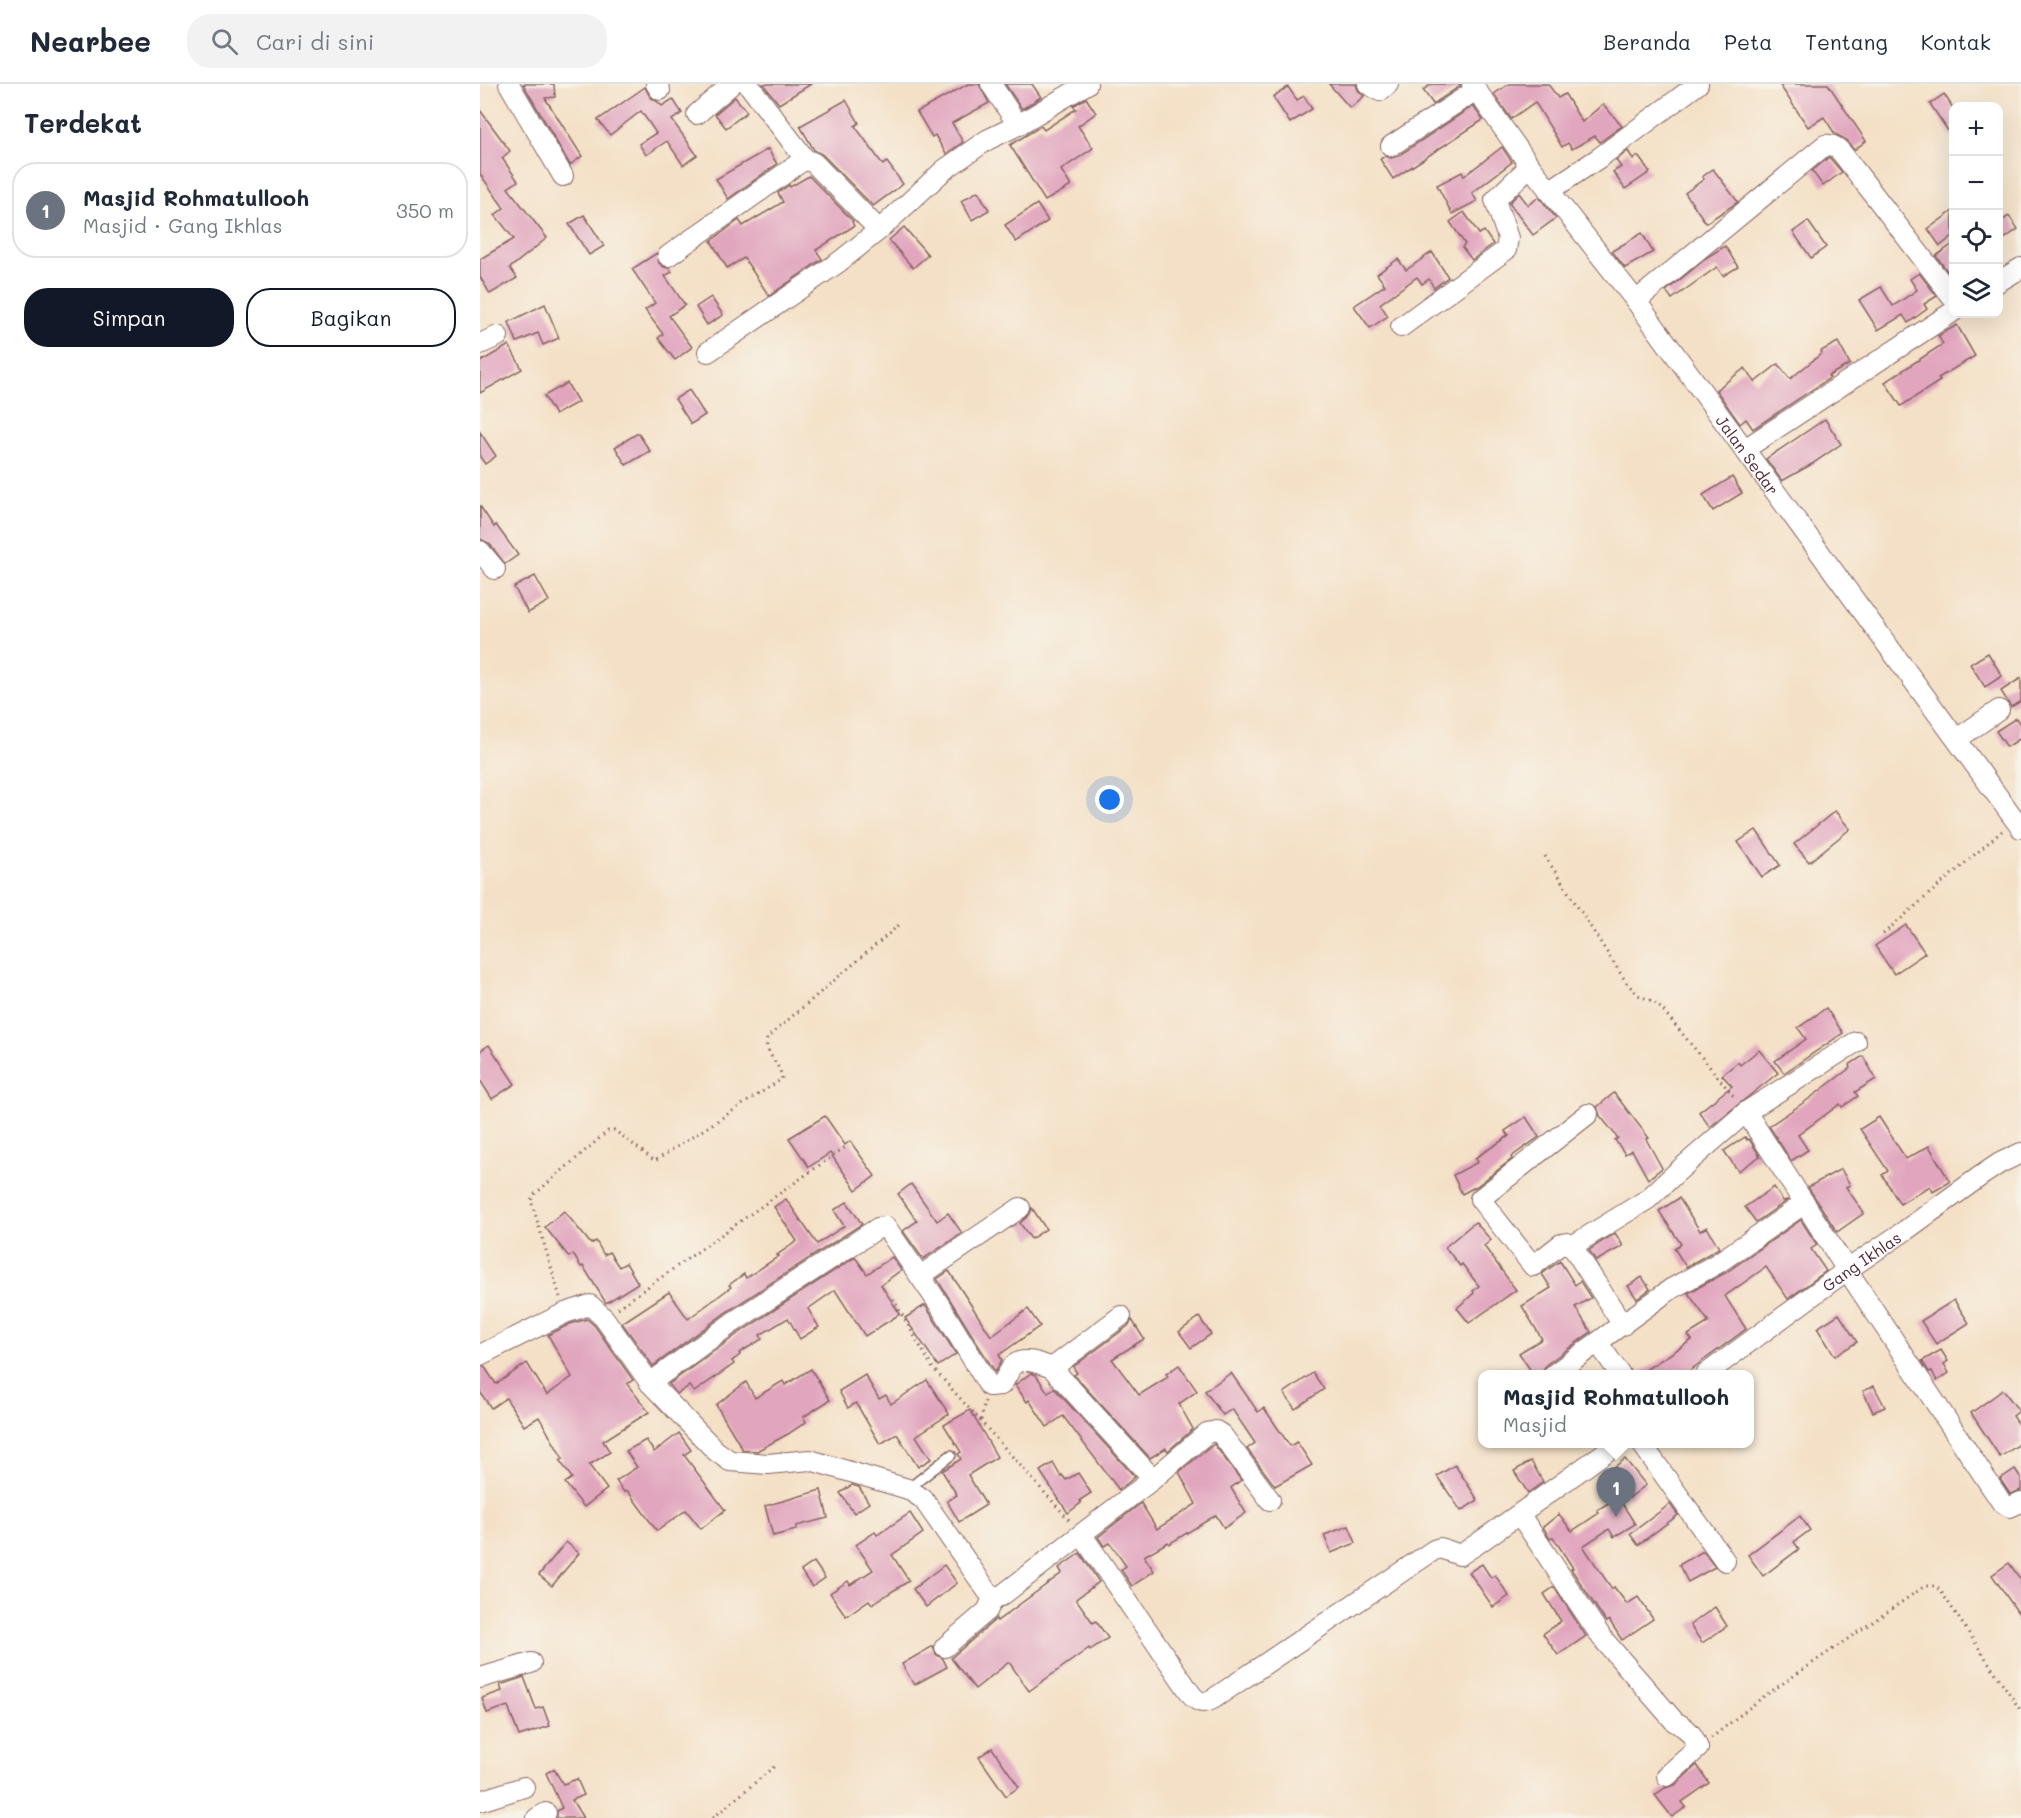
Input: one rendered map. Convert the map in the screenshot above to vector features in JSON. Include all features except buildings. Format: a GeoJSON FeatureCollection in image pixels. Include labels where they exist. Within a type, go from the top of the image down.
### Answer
{"type":"FeatureCollection","features":[{"type":"Feature","properties":{"kind":"street"},"geometry":{"type":"LineString","coordinates":[[508,84],[563,176]]}},
{"type":"Feature","properties":{"kind":"street"},"geometry":{"type":"LineString","coordinates":[[697,114],[732,84]]}},
{"type":"Feature","properties":{"kind":"street"},"geometry":{"type":"LineString","coordinates":[[748,84],[805,159],[814,163],[879,230]]}},
{"type":"Feature","properties":{"kind":"street"},"geometry":{"type":"LineString","coordinates":[[991,84],[1018,125]]}},
{"type":"Feature","properties":{"kind":"street"},"geometry":{"type":"LineString","coordinates":[[708,352],[839,262],[879,230],[944,170],[987,140],[1018,125],[1087,84]]}},
{"type":"Feature","properties":{"kind":"street"},"geometry":{"type":"LineString","coordinates":[[1368,84],[1380,91],[1388,84]]}},
{"type":"Feature","properties":{"kind":"street"},"geometry":{"type":"LineString","coordinates":[[1549,191],[1599,158],[1698,84]]}},
{"type":"Feature","properties":{"kind":"street"},"geometry":{"type":"LineString","coordinates":[[1390,146],[1474,87]]}},
{"type":"Feature","properties":{"kind":"street","name":"Jalan Sedar"},"geometry":{"type":"LineString","coordinates":[[1474,87],[1530,166],[1636,301],[1890,650],[2019,821]]}},
{"type":"Feature","properties":{"kind":"street"},"geometry":{"type":"LineString","coordinates":[[1636,301],[1825,145],[1830,144],[1840,152],[1949,294]]}},
{"type":"Feature","properties":{"kind":"street"},"geometry":{"type":"LineString","coordinates":[[668,256],[805,159]]}},
{"type":"Feature","properties":{"kind":"street"},"geometry":{"type":"LineString","coordinates":[[1401,327],[1506,250],[1508,238],[1495,200],[1530,166]]}},
{"type":"Feature","properties":{"kind":"street"},"geometry":{"type":"LineString","coordinates":[[2003,279],[2021,268]]}},
{"type":"Feature","properties":{"kind":"street"},"geometry":{"type":"LineString","coordinates":[[1745,449],[1949,314]]}},
{"type":"Feature","properties":{"kind":"street"},"geometry":{"type":"LineString","coordinates":[[480,551],[495,569]]}},
{"type":"Feature","properties":{"kind":"street"},"geometry":{"type":"LineString","coordinates":[[1957,739],[1999,710]]}},
{"type":"Feature","properties":{"kind":"street"},"geometry":{"type":"LineString","coordinates":[[1572,1246],[1648,1199],[1746,1112],[1856,1042]]}},
{"type":"Feature","properties":{"kind":"street"},"geometry":{"type":"LineString","coordinates":[[1746,1112],[1846,1270],[2002,1503],[2010,1507],[2021,1502]]}},
{"type":"Feature","properties":{"kind":"street"},"geometry":{"type":"LineString","coordinates":[[1588,1114],[1480,1199],[1533,1266],[1561,1244],[1567,1243],[1572,1246],[1623,1325]]}},
{"type":"Feature","properties":{"kind":"street","name":"Gang Ikhlas"},"geometry":{"type":"LineString","coordinates":[[1711,1370],[1846,1270],[1982,1175],[2021,1153]]}},
{"type":"Feature","properties":{"kind":"street"},"geometry":{"type":"LineString","coordinates":[[1560,1370],[1671,1289],[1718,1263],[1805,1203]]}},
{"type":"Feature","properties":{"kind":"street"},"geometry":{"type":"LineString","coordinates":[[920,1276],[1020,1208]]}},
{"type":"Feature","properties":{"kind":"street"},"geometry":{"type":"LineString","coordinates":[[650,1383],[732,1323],[878,1228],[886,1227],[920,1276],[989,1386],[1001,1385],[1012,1366],[1019,1362],[1052,1368],[1153,1479]]}},
{"type":"Feature","properties":{"kind":"street"},"geometry":{"type":"LineString","coordinates":[[480,1355],[565,1313],[590,1305],[604,1318],[650,1383],[716,1451],[730,1461],[768,1464],[810,1460],[908,1489],[923,1499],[988,1592],[994,1597],[1001,1596],[1082,1535],[1207,1433],[1216,1431],[1222,1436],[1270,1500]]}},
{"type":"Feature","properties":{"kind":"street"},"geometry":{"type":"LineString","coordinates":[[1052,1368],[1121,1316]]}},
{"type":"Feature","properties":{"kind":"street"},"geometry":{"type":"LineString","coordinates":[[1598,1343],[1617,1370]]}},
{"type":"Feature","properties":{"kind":"street"},"geometry":{"type":"LineString","coordinates":[[1082,1535],[1191,1694],[1202,1703],[1213,1699],[1434,1550],[1440,1548],[1460,1555],[1473,1547],[1610,1448]]}},
{"type":"Feature","properties":{"kind":"street"},"geometry":{"type":"LineString","coordinates":[[1646,1448],[1725,1561]]}},
{"type":"Feature","properties":{"kind":"street"},"geometry":{"type":"LineString","coordinates":[[1520,1515],[1602,1638],[1675,1722],[1684,1726],[1692,1734],[1698,1748],[1667,1776]]}},
{"type":"Feature","properties":{"kind":"street"},"geometry":{"type":"LineString","coordinates":[[945,1647],[987,1611],[994,1597]]}},
{"type":"Feature","properties":{"kind":"street"},"geometry":{"type":"LineString","coordinates":[[480,1678],[531,1663]]}},
{"type":"Feature","properties":{"kind":"street"},"geometry":{"type":"LineString","coordinates":[[480,1801],[524,1787]]}},
{"type":"Feature","properties":{"kind":"lane"},"geometry":{"type":"LineString","coordinates":[[908,1489],[951,1455]]}},
{"type":"Feature","properties":{"kind":"path"},"geometry":{"type":"LineString","coordinates":[[1883,934],[2019,821]]}},
{"type":"Feature","properties":{"kind":"path"},"geometry":{"type":"LineString","coordinates":[[1545,856],[1626,982],[1638,995],[1652,1001],[1662,1009],[1746,1112]]}},
{"type":"Feature","properties":{"kind":"path"},"geometry":{"type":"LineString","coordinates":[[565,1313],[531,1200],[536,1194],[608,1131],[614,1130],[655,1161],[782,1079],[781,1071],[766,1045],[767,1038],[899,925]]}},
{"type":"Feature","properties":{"kind":"path"},"geometry":{"type":"LineString","coordinates":[[604,1318],[848,1145]]}},
{"type":"Feature","properties":{"kind":"path"},"geometry":{"type":"LineString","coordinates":[[893,1299],[932,1367],[1082,1535]]}},
{"type":"Feature","properties":{"kind":"path"},"geometry":{"type":"LineString","coordinates":[[1698,1748],[1763,1696],[1925,1586],[1934,1586],[1940,1590],[2021,1711]]}},
{"type":"Feature","properties":{"kind":"path"},"geometry":{"type":"LineString","coordinates":[[713,1818],[776,1765]]}},
{"type":"Feature","properties":{"kind":"place","name":"Masjid Rohmatullooh"},"geometry":{"type":"Point","coordinates":[1616,1517]}}]}
